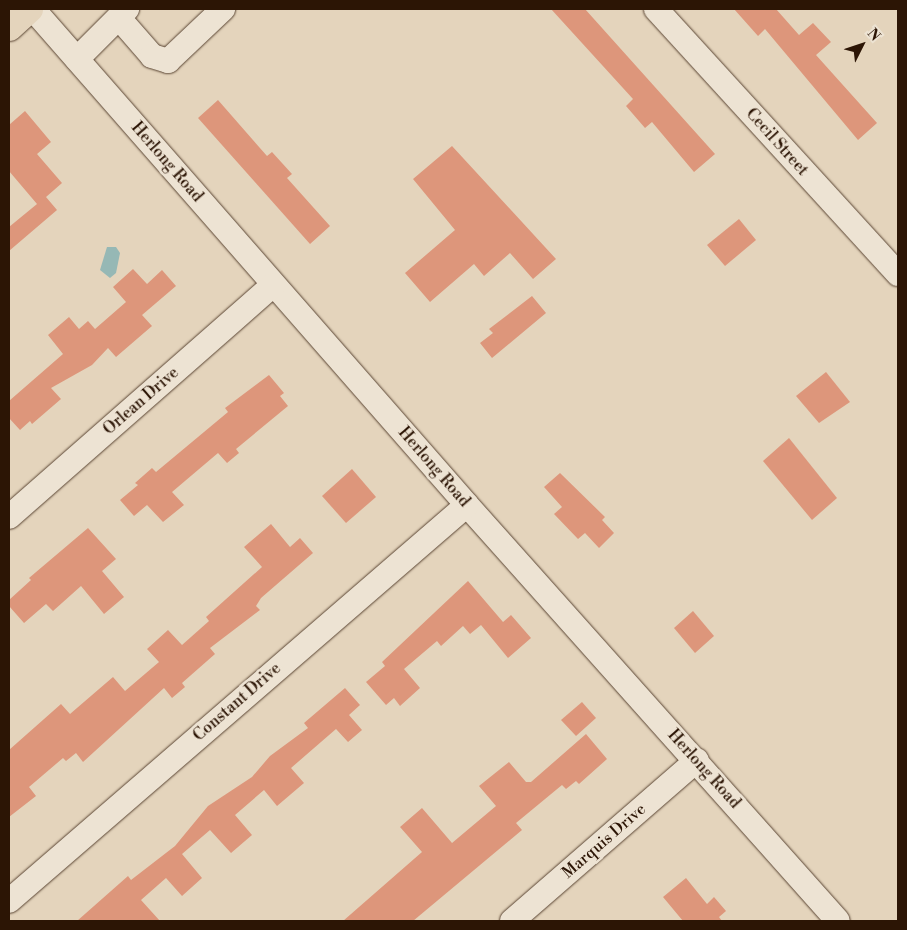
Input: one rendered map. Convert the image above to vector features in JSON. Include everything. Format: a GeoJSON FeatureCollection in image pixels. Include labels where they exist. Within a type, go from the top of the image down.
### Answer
{"type":"FeatureCollection","features":[{"type":"Feature","properties":{"kind":"main road"},"geometry":{"type":"LineString","coordinates":[[9,27],[29,9]]}},
{"type":"Feature","properties":{"kind":"street","name":"Herlong Road"},"geometry":{"type":"LineString","coordinates":[[33,9],[467,505],[838,921]]}},
{"type":"Feature","properties":{"kind":"street"},"geometry":{"type":"LineString","coordinates":[[77,59],[123,13],[152,56],[168,61],[223,9]]}},
{"type":"Feature","properties":{"kind":"street","name":"Cecil Street"},"geometry":{"type":"LineString","coordinates":[[656,9],[898,274]]}},
{"type":"Feature","properties":{"kind":"street","name":"Orlean Drive"},"geometry":{"type":"LineString","coordinates":[[9,517],[273,284]]}},
{"type":"Feature","properties":{"kind":"street","name":"Constant Drive"},"geometry":{"type":"LineString","coordinates":[[9,901],[467,505]]}},
{"type":"Feature","properties":{"kind":"street","name":"Marquis Drive"},"geometry":{"type":"LineString","coordinates":[[512,921],[696,760]]}},
{"type":"Feature","properties":{"kind":"water"},"geometry":{"type":"Polygon","coordinates":[[[107,247],[116,247],[120,253],[116,273],[110,278],[100,270],[107,247]]]}},
{"type":"Feature","properties":{"kind":"building"},"geometry":{"type":"Polygon","coordinates":[[[551,9],[585,9],[715,154],[694,172],[652,122],[645,128],[626,106],[633,99],[551,9]]]}},
{"type":"Feature","properties":{"kind":"building"},"geometry":{"type":"Polygon","coordinates":[[[734,9],[776,9],[799,35],[813,23],[831,42],[816,55],[877,123],[858,140],[765,29],[758,36],[734,9]]]}},
{"type":"Feature","properties":{"kind":"building"},"geometry":{"type":"Polygon","coordinates":[[[218,100],[267,156],[272,152],[292,174],[287,178],[330,226],[310,244],[198,118],[218,100]]]}},
{"type":"Feature","properties":{"kind":"building"},"geometry":{"type":"Polygon","coordinates":[[[25,111],[51,142],[37,154],[62,183],[46,197],[57,210],[9,251],[9,227],[37,204],[9,171],[9,125],[25,111]]]}},
{"type":"Feature","properties":{"kind":"building"},"geometry":{"type":"Polygon","coordinates":[[[452,146],[556,259],[533,279],[510,253],[484,276],[474,264],[430,302],[405,273],[455,230],[413,179],[452,146]]]}},
{"type":"Feature","properties":{"kind":"building"},"geometry":{"type":"Polygon","coordinates":[[[739,219],[756,240],[725,266],[707,245],[739,219]]]}},
{"type":"Feature","properties":{"kind":"building"},"geometry":{"type":"Polygon","coordinates":[[[133,269],[147,284],[162,270],[176,286],[142,315],[152,326],[116,357],[108,348],[92,365],[51,388],[61,399],[32,424],[30,421],[20,430],[9,418],[9,401],[63,354],[48,335],[69,317],[79,329],[88,321],[95,329],[126,302],[113,287],[133,269]]]}},
{"type":"Feature","properties":{"kind":"building"},"geometry":{"type":"Polygon","coordinates":[[[532,296],[546,313],[492,358],[480,343],[493,333],[489,329],[532,296]]]}},
{"type":"Feature","properties":{"kind":"building"},"geometry":{"type":"Polygon","coordinates":[[[826,372],[850,402],[819,423],[796,396],[826,372]]]}},
{"type":"Feature","properties":{"kind":"building"},"geometry":{"type":"Polygon","coordinates":[[[269,375],[284,393],[280,396],[288,406],[236,449],[239,453],[227,463],[218,453],[172,492],[184,505],[163,522],[147,505],[134,516],[120,500],[138,485],[135,483],[152,468],[156,472],[228,412],[225,408],[269,375]]]}},
{"type":"Feature","properties":{"kind":"building"},"geometry":{"type":"Polygon","coordinates":[[[789,438],[837,498],[812,520],[763,461],[789,438]]]}},
{"type":"Feature","properties":{"kind":"building"},"geometry":{"type":"Polygon","coordinates":[[[352,469],[376,497],[346,523],[322,496],[352,469]]]}},
{"type":"Feature","properties":{"kind":"building"},"geometry":{"type":"Polygon","coordinates":[[[560,473],[605,517],[602,520],[614,533],[599,548],[585,533],[578,539],[554,514],[562,507],[544,487],[560,473]]]}},
{"type":"Feature","properties":{"kind":"building"},"geometry":{"type":"Polygon","coordinates":[[[271,524],[290,547],[300,538],[313,553],[261,598],[256,606],[260,610],[210,648],[215,654],[182,683],[185,687],[172,698],[164,688],[83,762],[76,753],[66,761],[63,758],[29,787],[36,796],[9,817],[9,750],[61,704],[70,714],[113,677],[125,691],[159,662],[147,649],[168,630],[182,645],[209,621],[206,617],[262,567],[244,547],[271,524]]]}},
{"type":"Feature","properties":{"kind":"building"},"geometry":{"type":"Polygon","coordinates":[[[88,528],[116,559],[102,571],[124,597],[104,614],[81,586],[53,611],[46,604],[24,623],[9,606],[9,600],[31,580],[29,578],[88,528]]]}},
{"type":"Feature","properties":{"kind":"building"},"geometry":{"type":"Polygon","coordinates":[[[468,581],[503,622],[511,615],[531,638],[508,658],[481,625],[470,634],[463,626],[441,646],[437,641],[404,669],[420,688],[400,706],[394,698],[386,705],[366,682],[385,666],[382,662],[468,581]]]}},
{"type":"Feature","properties":{"kind":"building"},"geometry":{"type":"Polygon","coordinates":[[[693,611],[714,636],[695,653],[674,628],[693,611]]]}},
{"type":"Feature","properties":{"kind":"building"},"geometry":{"type":"Polygon","coordinates":[[[345,688],[360,705],[349,715],[362,730],[348,742],[336,729],[291,768],[304,783],[277,806],[264,790],[235,815],[252,835],[231,853],[210,830],[182,854],[202,878],[182,896],[166,878],[141,900],[160,921],[77,921],[128,876],[131,880],[175,846],[208,806],[252,777],[270,756],[308,728],[304,723],[345,688]]]}},
{"type":"Feature","properties":{"kind":"building"},"geometry":{"type":"Polygon","coordinates":[[[582,702],[596,718],[576,736],[561,720],[582,702]]]}},
{"type":"Feature","properties":{"kind":"building"},"geometry":{"type":"Polygon","coordinates":[[[586,734],[607,759],[579,784],[576,781],[566,789],[562,785],[516,823],[522,830],[413,921],[343,921],[422,852],[400,827],[422,808],[452,843],[496,806],[479,786],[509,762],[526,782],[531,782],[586,734]]]}},
{"type":"Feature","properties":{"kind":"building"},"geometry":{"type":"Polygon","coordinates":[[[686,878],[707,904],[714,897],[726,911],[719,917],[722,921],[683,921],[663,897],[686,878]]]}}]}
